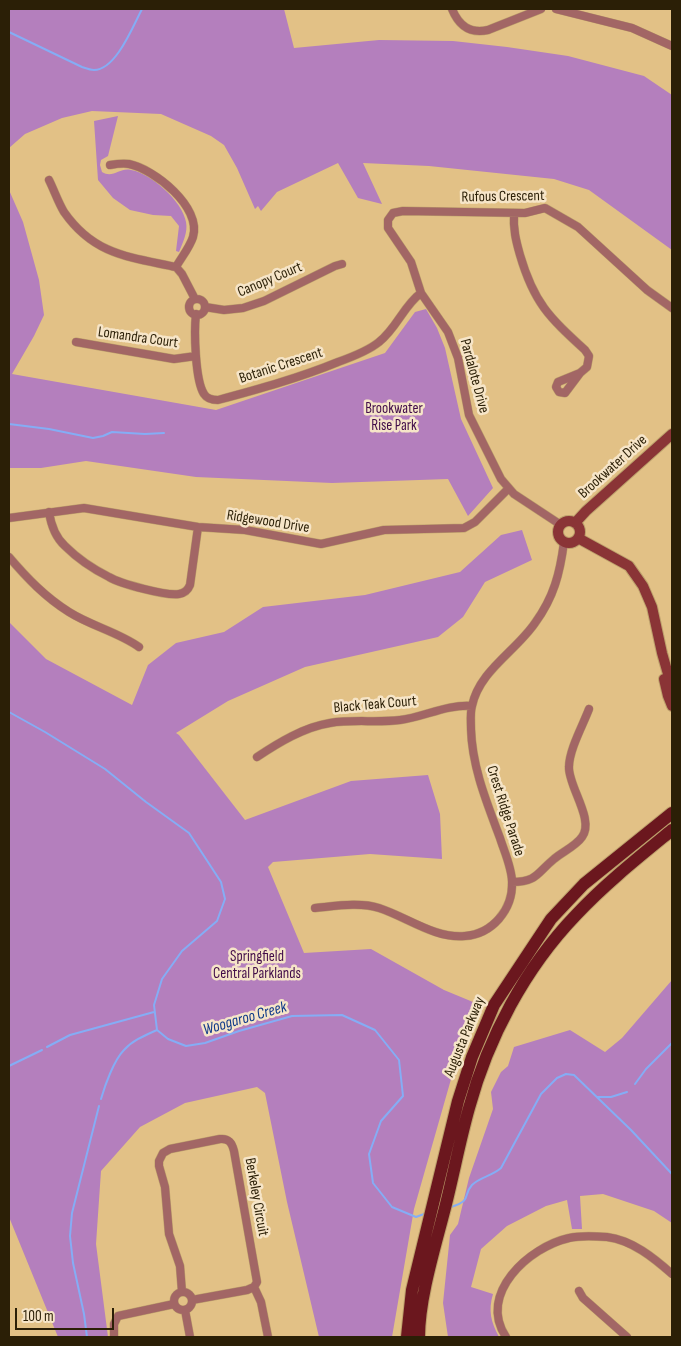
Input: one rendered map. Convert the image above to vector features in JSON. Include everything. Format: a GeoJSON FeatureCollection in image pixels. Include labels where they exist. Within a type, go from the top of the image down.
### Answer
{"type":"FeatureCollection","features":[{"type":"Feature","properties":{"kind":"main road","name":"Augusta Parkway"},"geometry":{"type":"LineString","coordinates":[[419,1337],[432,1239],[451,1156],[458,1101],[472,1058],[494,1005],[551,919],[584,884],[672,813]]}},
{"type":"Feature","properties":{"kind":"main road","name":"Augusta Parkway"},"geometry":{"type":"LineString","coordinates":[[451,1156],[492,1044],[512,1002],[536,965],[575,916],[608,884],[672,830]]}},
{"type":"Feature","properties":{"kind":"main road","name":"Augusta Parkway"},"geometry":{"type":"LineString","coordinates":[[407,1337],[412,1290],[432,1239]]}},
{"type":"Feature","properties":{"kind":"street"},"geometry":{"type":"LineString","coordinates":[[452,9],[464,27],[471,31],[480,32],[541,9]]}},
{"type":"Feature","properties":{"kind":"street"},"geometry":{"type":"LineString","coordinates":[[556,9],[620,24],[672,46]]}},
{"type":"Feature","properties":{"kind":"street"},"geometry":{"type":"LineString","coordinates":[[110,165],[128,163],[141,168],[172,188],[186,206],[192,216],[194,226],[193,237],[176,267]]}},
{"type":"Feature","properties":{"kind":"street"},"geometry":{"type":"LineString","coordinates":[[49,180],[64,210],[78,229],[90,240],[102,248],[117,254],[176,267],[187,282],[195,300]]}},
{"type":"Feature","properties":{"kind":"street","name":"Rufous Crescent"},"geometry":{"type":"LineString","coordinates":[[391,216],[397,211],[514,213],[533,212],[545,208],[578,227],[647,290],[672,308]]}},
{"type":"Feature","properties":{"kind":"street"},"geometry":{"type":"LineString","coordinates":[[514,213],[513,229],[527,279],[536,297],[552,319],[589,356],[587,367],[580,373]]}},
{"type":"Feature","properties":{"kind":"street","name":"Pardalote Drive"},"geometry":{"type":"LineString","coordinates":[[391,216],[388,220],[388,228],[411,262],[421,292],[448,332],[458,358],[469,415],[484,449],[508,489],[560,524]]}},
{"type":"Feature","properties":{"kind":"street","name":"Canopy Court"},"geometry":{"type":"LineString","coordinates":[[205,307],[224,310],[243,308],[264,301],[342,264]]}},
{"type":"Feature","properties":{"kind":"street","name":"Botanic Crescent"},"geometry":{"type":"LineString","coordinates":[[196,314],[194,332],[202,388],[204,395],[213,400],[278,384],[357,355],[378,343],[387,335],[421,292]]}},
{"type":"Feature","properties":{"kind":"street"},"geometry":{"type":"LineString","coordinates":[[195,300],[202,301],[205,307],[201,314],[192,312],[191,302],[195,300]]}},
{"type":"Feature","properties":{"kind":"street","name":"Lomandra Court"},"geometry":{"type":"LineString","coordinates":[[76,342],[174,359],[196,356]]}},
{"type":"Feature","properties":{"kind":"street","name":"Brookwater Drive"},"geometry":{"type":"LineString","coordinates":[[576,523],[586,511],[672,434]]}},
{"type":"Feature","properties":{"kind":"street","name":"Ridgewood Drive"},"geometry":{"type":"LineString","coordinates":[[9,518],[84,508],[198,527],[245,530],[320,544],[384,530],[464,528],[476,522],[508,489]]}},
{"type":"Feature","properties":{"kind":"street"},"geometry":{"type":"LineString","coordinates":[[49,512],[51,525],[64,546],[92,567],[110,578],[130,585],[176,594],[186,592],[190,585],[198,527]]}},
{"type":"Feature","properties":{"kind":"street"},"geometry":{"type":"LineString","coordinates":[[568,521],[576,523],[580,530],[578,538],[571,543],[564,542],[558,533],[560,524],[568,521]]}},
{"type":"Feature","properties":{"kind":"street"},"geometry":{"type":"LineString","coordinates":[[578,538],[629,566],[643,586],[652,607],[672,688]]}},
{"type":"Feature","properties":{"kind":"street","name":"Crest Ridge Parade"},"geometry":{"type":"LineString","coordinates":[[315,908],[351,905],[377,907],[443,934],[467,936],[478,934],[496,923],[508,904],[512,882],[505,852],[476,766],[472,744],[472,706],[480,686],[491,670],[535,624],[544,609],[555,588],[564,542]]}},
{"type":"Feature","properties":{"kind":"street"},"geometry":{"type":"LineString","coordinates":[[9,557],[41,592],[63,608],[102,629],[127,638],[139,647]]}},
{"type":"Feature","properties":{"kind":"street"},"geometry":{"type":"LineString","coordinates":[[662,653],[664,683],[672,706]]}},
{"type":"Feature","properties":{"kind":"street","name":"Black Teak Court"},"geometry":{"type":"LineString","coordinates":[[256,757],[283,741],[331,722],[400,720],[455,706],[472,706]]}},
{"type":"Feature","properties":{"kind":"street"},"geometry":{"type":"LineString","coordinates":[[512,882],[524,882],[534,878],[582,837],[586,826],[569,775],[568,766],[571,754],[590,709]]}},
{"type":"Feature","properties":{"kind":"street","name":"Berkeley Circuit"},"geometry":{"type":"LineString","coordinates":[[182,1292],[180,1266],[169,1234],[165,1187],[159,1161],[163,1153],[170,1149],[223,1139],[230,1141],[234,1151],[257,1279],[254,1287]]}},
{"type":"Feature","properties":{"kind":"street"},"geometry":{"type":"LineString","coordinates":[[506,1337],[499,1321],[497,1308],[499,1296],[508,1278],[529,1258],[547,1246],[568,1238],[587,1236],[609,1237],[634,1246],[658,1261],[672,1274]]}},
{"type":"Feature","properties":{"kind":"street"},"geometry":{"type":"LineString","coordinates":[[192,1300],[254,1287],[261,1302],[268,1337]]}},
{"type":"Feature","properties":{"kind":"street"},"geometry":{"type":"LineString","coordinates":[[579,1291],[583,1298],[626,1337]]}},
{"type":"Feature","properties":{"kind":"street"},"geometry":{"type":"LineString","coordinates":[[182,1292],[188,1294],[192,1300],[191,1306],[185,1310],[177,1308],[174,1304],[176,1295],[182,1292]]}},
{"type":"Feature","properties":{"kind":"street"},"geometry":{"type":"LineString","coordinates":[[114,1337],[114,1324],[118,1316],[174,1304]]}},
{"type":"Feature","properties":{"kind":"street"},"geometry":{"type":"LineString","coordinates":[[185,1310],[190,1337]]}},
{"type":"Feature","properties":{"kind":"green space"},"geometry":{"type":"Polygon","coordinates":[[[9,9],[284,9],[294,48],[379,40],[453,41],[568,56],[644,76],[672,95],[672,250],[589,190],[554,179],[429,166],[363,163],[382,204],[358,198],[338,163],[277,192],[261,211],[258,206],[255,209],[237,168],[224,145],[211,136],[161,114],[92,111],[62,118],[25,134],[9,148],[9,9]]]}},
{"type":"Feature","properties":{"kind":"green space"},"geometry":{"type":"Polygon","coordinates":[[[118,116],[108,156],[101,160],[102,172],[113,174],[123,170],[131,170],[139,172],[156,182],[173,198],[184,214],[186,222],[186,233],[179,252],[176,251],[179,226],[171,216],[153,215],[130,210],[113,198],[98,180],[94,121],[118,116]]]}},
{"type":"Feature","properties":{"kind":"green space","name":"Brookwater Rise Park"},"geometry":{"type":"Polygon","coordinates":[[[9,190],[23,222],[39,280],[44,315],[12,374],[216,410],[385,353],[415,312],[426,309],[437,328],[445,348],[461,419],[493,488],[468,516],[448,479],[332,483],[196,477],[86,461],[41,468],[9,468],[9,190]]]}},
{"type":"Feature","properties":{"kind":"green space","name":"Springfield Central Parklands"},"geometry":{"type":"Polygon","coordinates":[[[522,530],[532,560],[485,582],[463,617],[438,637],[305,667],[228,701],[176,733],[245,820],[351,781],[428,775],[440,814],[442,859],[370,854],[273,862],[268,867],[304,953],[371,949],[444,990],[473,1002],[414,1209],[392,1337],[319,1337],[287,1202],[265,1093],[257,1087],[185,1103],[140,1127],[101,1171],[96,1244],[108,1337],[58,1337],[9,1217],[9,622],[46,659],[132,705],[148,665],[176,643],[224,632],[263,607],[365,595],[460,572],[501,535],[522,530]]]}},
{"type":"Feature","properties":{"kind":"green space"},"geometry":{"type":"Polygon","coordinates":[[[672,980],[672,1223],[654,1211],[603,1194],[580,1196],[582,1229],[572,1229],[567,1200],[546,1206],[507,1226],[481,1249],[471,1287],[493,1294],[491,1316],[499,1337],[448,1337],[443,1303],[450,1235],[458,1224],[469,1178],[493,1109],[491,1092],[501,1072],[508,1066],[514,1047],[570,1030],[605,1052],[622,1038],[672,980]]]}},
{"type":"Feature","properties":{"kind":"waterway"},"geometry":{"type":"LineString","coordinates":[[9,32],[82,67],[94,70],[110,63],[129,36],[142,9]]}},
{"type":"Feature","properties":{"kind":"waterway"},"geometry":{"type":"LineString","coordinates":[[9,424],[49,429],[93,438],[112,432],[164,433]]}},
{"type":"Feature","properties":{"kind":"waterway","name":"Woogaroo Creek"},"geometry":{"type":"LineString","coordinates":[[9,712],[105,769],[189,833],[221,882],[225,899],[217,921],[182,951],[162,979],[154,1005],[157,1030],[168,1039],[186,1046],[205,1043],[292,1016],[342,1015],[375,1030],[399,1060],[403,1096],[381,1121],[369,1154],[373,1183],[392,1207],[416,1217],[424,1214]]}},
{"type":"Feature","properties":{"kind":"waterway"},"geometry":{"type":"LineString","coordinates":[[47,1047],[70,1035],[154,1012]]}},
{"type":"Feature","properties":{"kind":"waterway"},"geometry":{"type":"LineString","coordinates":[[101,1099],[110,1073],[120,1054],[135,1041],[157,1030]]}},
{"type":"Feature","properties":{"kind":"waterway"},"geometry":{"type":"LineString","coordinates":[[635,1084],[646,1069],[672,1043]]}},
{"type":"Feature","properties":{"kind":"waterway"},"geometry":{"type":"LineString","coordinates":[[9,1066],[42,1050]]}},
{"type":"Feature","properties":{"kind":"waterway","name":"Woogaroo Creek"},"geometry":{"type":"LineString","coordinates":[[451,1207],[465,1200],[469,1189],[475,1182],[501,1168],[541,1094],[557,1078],[566,1074],[574,1075],[631,1130],[672,1174]]}},
{"type":"Feature","properties":{"kind":"waterway"},"geometry":{"type":"LineString","coordinates":[[597,1097],[611,1097],[627,1092]]}},
{"type":"Feature","properties":{"kind":"waterway"},"geometry":{"type":"LineString","coordinates":[[87,1337],[73,1263],[70,1236],[72,1213],[99,1106]]}}]}
